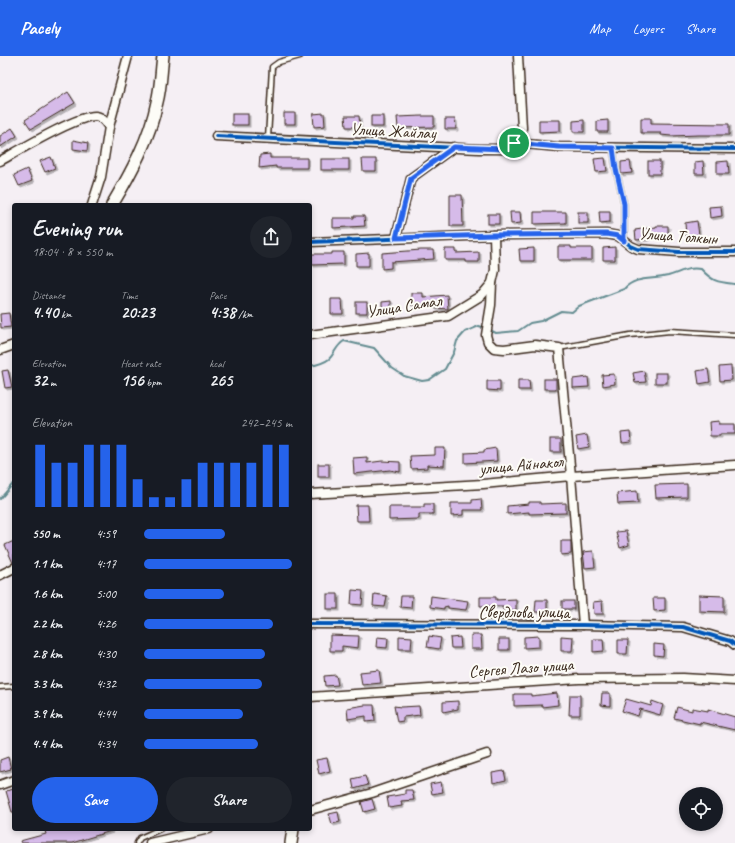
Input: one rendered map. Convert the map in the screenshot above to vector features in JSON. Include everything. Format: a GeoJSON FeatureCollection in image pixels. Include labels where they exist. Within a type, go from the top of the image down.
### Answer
{"type":"FeatureCollection","features":[{"type":"Feature","properties":{"kind":"main road"},"geometry":{"type":"LineString","coordinates":[[113,203],[136,160],[148,133],[158,102],[163,56]]}},
{"type":"Feature","properties":{"kind":"main road"},"geometry":{"type":"LineString","coordinates":[[291,843],[293,831]]}},
{"type":"Feature","properties":{"kind":"street"},"geometry":{"type":"LineString","coordinates":[[93,203],[100,177],[108,127],[128,56]]}},
{"type":"Feature","properties":{"kind":"street"},"geometry":{"type":"LineString","coordinates":[[514,143],[521,137],[522,128],[518,56]]}},
{"type":"Feature","properties":{"kind":"street"},"geometry":{"type":"LineString","coordinates":[[0,161],[30,144],[82,119],[94,116],[102,118],[108,127]]}},
{"type":"Feature","properties":{"kind":"street","name":"Улица Жайлау"},"geometry":{"type":"LineString","coordinates":[[216,136],[503,149],[514,143],[559,147],[735,149]]}},
{"type":"Feature","properties":{"kind":"street"},"geometry":{"type":"LineString","coordinates":[[396,238],[411,178],[454,147]]}},
{"type":"Feature","properties":{"kind":"street","name":"Улица Толкын"},"geometry":{"type":"LineString","coordinates":[[312,242],[494,235],[606,234],[618,236],[631,246],[638,249],[679,252],[735,252]]}},
{"type":"Feature","properties":{"kind":"street"},"geometry":{"type":"LineString","coordinates":[[494,235],[495,270],[486,335],[488,342],[494,348],[504,349],[535,345],[559,348],[583,625]]}},
{"type":"Feature","properties":{"kind":"street","name":"Улица Самал"},"geometry":{"type":"LineString","coordinates":[[312,335],[448,316],[482,295],[492,283]]}},
{"type":"Feature","properties":{"kind":"street"},"geometry":{"type":"LineString","coordinates":[[0,350],[12,346]]}},
{"type":"Feature","properties":{"kind":"street","name":"улица Айнакол"},"geometry":{"type":"LineString","coordinates":[[312,494],[483,484],[571,476],[735,465]]}},
{"type":"Feature","properties":{"kind":"street"},"geometry":{"type":"LineString","coordinates":[[0,575],[12,569]]}},
{"type":"Feature","properties":{"kind":"street","name":"Свердлова улица"},"geometry":{"type":"LineString","coordinates":[[312,624],[682,627],[730,641],[735,645]]}},
{"type":"Feature","properties":{"kind":"street","name":"Сергея Лазо улица"},"geometry":{"type":"LineString","coordinates":[[312,698],[579,679],[683,678],[735,681]]}},
{"type":"Feature","properties":{"kind":"street"},"geometry":{"type":"LineString","coordinates":[[312,809],[372,793],[486,754]]}},
{"type":"Feature","properties":{"kind":"street"},"geometry":{"type":"LineString","coordinates":[[0,785],[12,781]]}},
{"type":"Feature","properties":{"kind":"street"},"geometry":{"type":"LineString","coordinates":[[150,843],[201,831]]}},
{"type":"Feature","properties":{"kind":"lane"},"geometry":{"type":"LineString","coordinates":[[268,138],[272,67],[279,62],[300,56]]}},
{"type":"Feature","properties":{"kind":"lane"},"geometry":{"type":"LineString","coordinates":[[613,148],[624,204],[624,241]]}},
{"type":"Feature","properties":{"kind":"lane"},"geometry":{"type":"LineString","coordinates":[[559,348],[630,335],[670,331],[735,335]]}},
{"type":"Feature","properties":{"kind":"lane"},"geometry":{"type":"LineString","coordinates":[[0,687],[12,686]]}},
{"type":"Feature","properties":{"kind":"lane"},"geometry":{"type":"LineString","coordinates":[[137,843],[140,838],[156,831]]}},
{"type":"Feature","properties":{"kind":"building"},"geometry":{"type":"Polygon","coordinates":[[[68,92],[75,103],[31,129],[25,120],[68,92]]]}},
{"type":"Feature","properties":{"kind":"building"},"geometry":{"type":"Polygon","coordinates":[[[284,113],[295,113],[295,124],[284,124],[284,113]]]}},
{"type":"Feature","properties":{"kind":"building"},"geometry":{"type":"Polygon","coordinates":[[[324,113],[325,126],[314,127],[313,114],[324,113]]]}},
{"type":"Feature","properties":{"kind":"building"},"geometry":{"type":"Polygon","coordinates":[[[232,114],[248,114],[248,125],[232,125],[232,114]]]}},
{"type":"Feature","properties":{"kind":"building"},"geometry":{"type":"Polygon","coordinates":[[[345,116],[359,116],[360,127],[346,127],[345,116]]]}},
{"type":"Feature","properties":{"kind":"building"},"geometry":{"type":"Polygon","coordinates":[[[371,116],[383,116],[383,127],[371,127],[371,116]]]}},
{"type":"Feature","properties":{"kind":"building"},"geometry":{"type":"Polygon","coordinates":[[[434,116],[434,127],[398,128],[397,117],[434,116]]]}},
{"type":"Feature","properties":{"kind":"building"},"geometry":{"type":"Polygon","coordinates":[[[641,118],[651,118],[651,123],[729,124],[729,135],[671,136],[661,135],[661,133],[641,133],[641,118]]]}},
{"type":"Feature","properties":{"kind":"building"},"geometry":{"type":"Polygon","coordinates":[[[445,119],[455,119],[456,129],[445,129],[445,119]]]}},
{"type":"Feature","properties":{"kind":"building"},"geometry":{"type":"Polygon","coordinates":[[[539,120],[560,120],[560,131],[539,132],[539,120]]]}},
{"type":"Feature","properties":{"kind":"building"},"geometry":{"type":"Polygon","coordinates":[[[584,120],[584,132],[573,132],[573,121],[584,120]]]}},
{"type":"Feature","properties":{"kind":"building"},"geometry":{"type":"Polygon","coordinates":[[[608,120],[608,132],[597,132],[597,121],[608,120]]]}},
{"type":"Feature","properties":{"kind":"building"},"geometry":{"type":"Polygon","coordinates":[[[12,128],[17,136],[0,147],[0,136],[12,128]]]}},
{"type":"Feature","properties":{"kind":"building"},"geometry":{"type":"Polygon","coordinates":[[[73,140],[88,143],[87,151],[73,149],[73,140]]]}},
{"type":"Feature","properties":{"kind":"building"},"geometry":{"type":"Polygon","coordinates":[[[270,154],[270,158],[307,158],[307,168],[276,168],[276,166],[259,168],[260,155],[270,154]]]}},
{"type":"Feature","properties":{"kind":"building"},"geometry":{"type":"Polygon","coordinates":[[[51,157],[55,168],[45,172],[40,161],[51,157]]]}},
{"type":"Feature","properties":{"kind":"building"},"geometry":{"type":"Polygon","coordinates":[[[605,158],[607,171],[596,172],[594,159],[605,158]]]}},
{"type":"Feature","properties":{"kind":"building"},"geometry":{"type":"Polygon","coordinates":[[[321,159],[349,159],[349,170],[321,170],[321,159]]]}},
{"type":"Feature","properties":{"kind":"building"},"geometry":{"type":"Polygon","coordinates":[[[362,159],[376,159],[376,171],[363,171],[362,159]]]}},
{"type":"Feature","properties":{"kind":"building"},"geometry":{"type":"Polygon","coordinates":[[[630,161],[632,173],[621,174],[621,162],[630,161]]]}},
{"type":"Feature","properties":{"kind":"building"},"geometry":{"type":"Polygon","coordinates":[[[648,161],[660,161],[660,174],[648,174],[648,161]]]}},
{"type":"Feature","properties":{"kind":"building"},"geometry":{"type":"Polygon","coordinates":[[[703,161],[704,174],[695,174],[695,162],[703,161]]]}},
{"type":"Feature","properties":{"kind":"building"},"geometry":{"type":"Polygon","coordinates":[[[728,161],[729,174],[717,174],[717,162],[728,161]]]}},
{"type":"Feature","properties":{"kind":"building"},"geometry":{"type":"Polygon","coordinates":[[[27,169],[32,181],[19,186],[14,175],[27,169]]]}},
{"type":"Feature","properties":{"kind":"building"},"geometry":{"type":"Polygon","coordinates":[[[450,195],[462,195],[463,226],[450,226],[450,195]]]}},
{"type":"Feature","properties":{"kind":"building"},"geometry":{"type":"Polygon","coordinates":[[[721,206],[722,216],[710,218],[709,207],[721,206]]]}},
{"type":"Feature","properties":{"kind":"building"},"geometry":{"type":"Polygon","coordinates":[[[599,211],[610,211],[610,222],[600,223],[599,211]]]}},
{"type":"Feature","properties":{"kind":"building"},"geometry":{"type":"Polygon","coordinates":[[[510,212],[520,212],[521,223],[511,224],[510,212]]]}},
{"type":"Feature","properties":{"kind":"building"},"geometry":{"type":"Polygon","coordinates":[[[534,212],[566,212],[566,223],[534,224],[534,212]]]}},
{"type":"Feature","properties":{"kind":"building"},"geometry":{"type":"Polygon","coordinates":[[[578,212],[588,212],[588,223],[578,223],[578,212]]]}},
{"type":"Feature","properties":{"kind":"building"},"geometry":{"type":"Polygon","coordinates":[[[488,214],[499,214],[499,224],[488,224],[488,214]]]}},
{"type":"Feature","properties":{"kind":"building"},"geometry":{"type":"Polygon","coordinates":[[[354,216],[364,216],[365,226],[333,228],[333,218],[354,218],[354,216]]]}},
{"type":"Feature","properties":{"kind":"building"},"geometry":{"type":"Polygon","coordinates":[[[697,221],[699,235],[686,236],[685,223],[697,221]]]}},
{"type":"Feature","properties":{"kind":"building"},"geometry":{"type":"Polygon","coordinates":[[[656,226],[668,226],[668,237],[647,237],[647,239],[636,240],[635,230],[656,226]]]}},
{"type":"Feature","properties":{"kind":"building"},"geometry":{"type":"Polygon","coordinates":[[[558,246],[571,246],[571,248],[592,248],[592,260],[558,260],[558,246]]]}},
{"type":"Feature","properties":{"kind":"building"},"geometry":{"type":"Polygon","coordinates":[[[615,247],[615,260],[603,260],[603,248],[615,247]]]}},
{"type":"Feature","properties":{"kind":"building"},"geometry":{"type":"Polygon","coordinates":[[[534,248],[534,261],[520,261],[519,249],[534,248]]]}},
{"type":"Feature","properties":{"kind":"building"},"geometry":{"type":"Polygon","coordinates":[[[445,249],[456,249],[456,253],[479,252],[479,262],[466,262],[466,260],[445,260],[445,249]]]}},
{"type":"Feature","properties":{"kind":"building"},"geometry":{"type":"Polygon","coordinates":[[[433,250],[434,259],[391,262],[391,268],[382,269],[382,253],[433,250]]]}},
{"type":"Feature","properties":{"kind":"building"},"geometry":{"type":"Polygon","coordinates":[[[332,252],[344,252],[344,264],[312,265],[312,254],[332,254],[332,252]]]}},
{"type":"Feature","properties":{"kind":"building"},"geometry":{"type":"Polygon","coordinates":[[[369,253],[369,266],[356,266],[356,254],[369,253]]]}},
{"type":"Feature","properties":{"kind":"building"},"geometry":{"type":"Polygon","coordinates":[[[411,293],[423,293],[423,297],[447,295],[448,309],[434,308],[434,305],[411,305],[411,293]]]}},
{"type":"Feature","properties":{"kind":"building"},"geometry":{"type":"Polygon","coordinates":[[[331,299],[342,299],[343,314],[331,314],[331,299]]]}},
{"type":"Feature","properties":{"kind":"building"},"geometry":{"type":"Polygon","coordinates":[[[391,301],[391,312],[382,312],[382,302],[391,301]]]}},
{"type":"Feature","properties":{"kind":"building"},"geometry":{"type":"Polygon","coordinates":[[[356,302],[367,302],[367,313],[356,313],[356,302]]]}},
{"type":"Feature","properties":{"kind":"building"},"geometry":{"type":"Polygon","coordinates":[[[9,313],[11,327],[1,328],[0,314],[9,313]]]}},
{"type":"Feature","properties":{"kind":"building"},"geometry":{"type":"Polygon","coordinates":[[[731,366],[732,380],[720,381],[719,367],[731,366]]]}},
{"type":"Feature","properties":{"kind":"building"},"geometry":{"type":"Polygon","coordinates":[[[708,369],[710,382],[699,384],[697,371],[708,369]]]}},
{"type":"Feature","properties":{"kind":"building"},"geometry":{"type":"Polygon","coordinates":[[[8,370],[12,387],[5,388],[2,371],[8,370]]]}},
{"type":"Feature","properties":{"kind":"building"},"geometry":{"type":"Polygon","coordinates":[[[644,371],[646,382],[635,383],[633,373],[644,371]]]}},
{"type":"Feature","properties":{"kind":"building"},"geometry":{"type":"Polygon","coordinates":[[[655,373],[667,373],[667,383],[655,383],[655,373]]]}},
{"type":"Feature","properties":{"kind":"building"},"geometry":{"type":"Polygon","coordinates":[[[614,374],[615,384],[603,386],[602,375],[614,374]]]}},
{"type":"Feature","properties":{"kind":"building"},"geometry":{"type":"Polygon","coordinates":[[[588,377],[589,387],[573,388],[573,379],[588,377]]]}},
{"type":"Feature","properties":{"kind":"building"},"geometry":{"type":"Polygon","coordinates":[[[544,379],[556,379],[556,389],[544,389],[544,379]]]}},
{"type":"Feature","properties":{"kind":"building"},"geometry":{"type":"Polygon","coordinates":[[[518,380],[529,380],[530,390],[518,390],[518,380]]]}},
{"type":"Feature","properties":{"kind":"building"},"geometry":{"type":"Polygon","coordinates":[[[487,381],[500,381],[500,391],[487,390],[487,381]]]}},
{"type":"Feature","properties":{"kind":"building"},"geometry":{"type":"Polygon","coordinates":[[[719,421],[719,424],[735,424],[735,434],[710,436],[709,422],[719,421]]]}},
{"type":"Feature","properties":{"kind":"building"},"geometry":{"type":"Polygon","coordinates":[[[630,432],[631,442],[622,443],[621,433],[630,432]]]}},
{"type":"Feature","properties":{"kind":"building"},"geometry":{"type":"Polygon","coordinates":[[[587,435],[589,447],[578,449],[576,437],[587,435]]]}},
{"type":"Feature","properties":{"kind":"building"},"geometry":{"type":"Polygon","coordinates":[[[550,439],[561,439],[561,452],[550,452],[550,439]]]}},
{"type":"Feature","properties":{"kind":"building"},"geometry":{"type":"Polygon","coordinates":[[[435,448],[445,448],[444,466],[427,465],[427,468],[411,469],[410,456],[435,455],[435,448]]]}},
{"type":"Feature","properties":{"kind":"building"},"geometry":{"type":"Polygon","coordinates":[[[496,448],[497,461],[465,463],[465,453],[484,452],[484,450],[496,448]]]}},
{"type":"Feature","properties":{"kind":"building"},"geometry":{"type":"Polygon","coordinates":[[[367,457],[367,463],[382,461],[400,462],[400,472],[390,470],[354,474],[353,458],[367,457]]]}},
{"type":"Feature","properties":{"kind":"building"},"geometry":{"type":"Polygon","coordinates":[[[318,464],[329,464],[329,477],[318,477],[318,464]]]}},
{"type":"Feature","properties":{"kind":"building"},"geometry":{"type":"Polygon","coordinates":[[[687,484],[687,497],[656,498],[655,485],[687,484]]]}},
{"type":"Feature","properties":{"kind":"building"},"geometry":{"type":"Polygon","coordinates":[[[637,491],[638,503],[618,504],[617,493],[637,491]]]}},
{"type":"Feature","properties":{"kind":"building"},"geometry":{"type":"Polygon","coordinates":[[[481,499],[482,510],[463,510],[463,515],[451,516],[451,503],[472,503],[472,500],[481,499]]]}},
{"type":"Feature","properties":{"kind":"building"},"geometry":{"type":"Polygon","coordinates":[[[529,502],[540,502],[540,504],[566,503],[566,513],[529,514],[529,512],[507,514],[507,506],[529,504],[529,502]]]}},
{"type":"Feature","properties":{"kind":"building"},"geometry":{"type":"Polygon","coordinates":[[[424,504],[433,504],[433,514],[419,514],[419,519],[389,520],[389,507],[424,507],[424,504]]]}},
{"type":"Feature","properties":{"kind":"building"},"geometry":{"type":"Polygon","coordinates":[[[356,505],[368,505],[369,521],[357,521],[356,505]]]}},
{"type":"Feature","properties":{"kind":"building"},"geometry":{"type":"Polygon","coordinates":[[[626,531],[629,545],[620,548],[616,532],[626,531]]]}},
{"type":"Feature","properties":{"kind":"building"},"geometry":{"type":"Polygon","coordinates":[[[561,541],[571,541],[571,554],[561,555],[561,541]]]}},
{"type":"Feature","properties":{"kind":"building"},"geometry":{"type":"Polygon","coordinates":[[[12,542],[12,561],[5,545],[12,542]]]}},
{"type":"Feature","properties":{"kind":"building"},"geometry":{"type":"Polygon","coordinates":[[[593,551],[595,567],[585,568],[583,552],[593,551]]]}},
{"type":"Feature","properties":{"kind":"building"},"geometry":{"type":"Polygon","coordinates":[[[352,590],[363,591],[362,605],[351,604],[352,590]]]}},
{"type":"Feature","properties":{"kind":"building"},"geometry":{"type":"Polygon","coordinates":[[[327,594],[338,594],[338,609],[327,609],[327,594]]]}},
{"type":"Feature","properties":{"kind":"building"},"geometry":{"type":"Polygon","coordinates":[[[374,594],[387,596],[385,607],[373,606],[374,594]]]}},
{"type":"Feature","properties":{"kind":"building"},"geometry":{"type":"Polygon","coordinates":[[[699,595],[724,596],[724,612],[699,611],[699,595]]]}},
{"type":"Feature","properties":{"kind":"building"},"geometry":{"type":"Polygon","coordinates":[[[401,596],[412,596],[411,608],[400,607],[401,596]]]}},
{"type":"Feature","properties":{"kind":"building"},"geometry":{"type":"Polygon","coordinates":[[[431,596],[468,601],[466,610],[448,608],[448,606],[444,607],[444,609],[430,607],[431,596]]]}},
{"type":"Feature","properties":{"kind":"building"},"geometry":{"type":"Polygon","coordinates":[[[480,597],[496,597],[496,600],[516,599],[516,610],[503,610],[503,606],[480,606],[480,597]]]}},
{"type":"Feature","properties":{"kind":"building"},"geometry":{"type":"Polygon","coordinates":[[[653,598],[665,598],[665,610],[654,611],[653,598]]]}},
{"type":"Feature","properties":{"kind":"building"},"geometry":{"type":"Polygon","coordinates":[[[536,600],[547,600],[547,612],[535,612],[536,600]]]}},
{"type":"Feature","properties":{"kind":"building"},"geometry":{"type":"Polygon","coordinates":[[[562,601],[574,601],[574,609],[562,609],[562,601]]]}},
{"type":"Feature","properties":{"kind":"building"},"geometry":{"type":"Polygon","coordinates":[[[602,601],[603,614],[594,614],[593,602],[602,601]]]}},
{"type":"Feature","properties":{"kind":"building"},"geometry":{"type":"Polygon","coordinates":[[[330,635],[359,636],[358,648],[342,646],[342,651],[330,651],[330,635]]]}},
{"type":"Feature","properties":{"kind":"building"},"geometry":{"type":"Polygon","coordinates":[[[471,635],[481,635],[482,649],[471,649],[471,635]]]}},
{"type":"Feature","properties":{"kind":"building"},"geometry":{"type":"Polygon","coordinates":[[[399,636],[412,637],[411,649],[399,649],[399,636]]]}},
{"type":"Feature","properties":{"kind":"building"},"geometry":{"type":"Polygon","coordinates":[[[429,636],[441,638],[439,649],[427,647],[429,636]]]}},
{"type":"Feature","properties":{"kind":"building"},"geometry":{"type":"Polygon","coordinates":[[[539,636],[539,647],[524,648],[524,637],[539,636]]]}},
{"type":"Feature","properties":{"kind":"building"},"geometry":{"type":"Polygon","coordinates":[[[561,636],[573,637],[572,651],[561,651],[561,636]]]}},
{"type":"Feature","properties":{"kind":"building"},"geometry":{"type":"Polygon","coordinates":[[[377,637],[388,638],[387,648],[376,647],[377,637]]]}},
{"type":"Feature","properties":{"kind":"building"},"geometry":{"type":"Polygon","coordinates":[[[460,637],[461,648],[451,648],[450,638],[460,637]]]}},
{"type":"Feature","properties":{"kind":"building"},"geometry":{"type":"Polygon","coordinates":[[[499,639],[509,639],[509,650],[499,650],[499,639]]]}},
{"type":"Feature","properties":{"kind":"building"},"geometry":{"type":"Polygon","coordinates":[[[593,639],[603,639],[604,651],[593,652],[593,639]]]}},
{"type":"Feature","properties":{"kind":"building"},"geometry":{"type":"Polygon","coordinates":[[[618,640],[628,640],[627,654],[618,654],[618,640]]]}},
{"type":"Feature","properties":{"kind":"building"},"geometry":{"type":"Polygon","coordinates":[[[654,644],[664,645],[663,656],[654,655],[654,644]]]}},
{"type":"Feature","properties":{"kind":"building"},"geometry":{"type":"Polygon","coordinates":[[[379,670],[381,683],[362,685],[360,672],[379,670]]]}},
{"type":"Feature","properties":{"kind":"building"},"geometry":{"type":"Polygon","coordinates":[[[336,675],[338,685],[325,686],[324,676],[336,675]]]}},
{"type":"Feature","properties":{"kind":"building"},"geometry":{"type":"Polygon","coordinates":[[[557,693],[558,705],[542,707],[542,705],[514,706],[514,694],[531,694],[531,696],[557,693]]]}},
{"type":"Feature","properties":{"kind":"building"},"geometry":{"type":"Polygon","coordinates":[[[602,693],[610,693],[610,706],[601,705],[602,693]]]}},
{"type":"Feature","properties":{"kind":"building"},"geometry":{"type":"Polygon","coordinates":[[[570,695],[580,695],[580,715],[569,715],[570,695]]]}},
{"type":"Feature","properties":{"kind":"building"},"geometry":{"type":"Polygon","coordinates":[[[626,699],[651,706],[652,701],[663,705],[660,715],[640,709],[638,716],[622,711],[626,699]]]}},
{"type":"Feature","properties":{"kind":"building"},"geometry":{"type":"Polygon","coordinates":[[[458,701],[458,709],[443,712],[443,702],[458,701]]]}},
{"type":"Feature","properties":{"kind":"building"},"geometry":{"type":"Polygon","coordinates":[[[374,705],[375,721],[366,722],[366,716],[348,719],[347,708],[374,705]]]}},
{"type":"Feature","properties":{"kind":"building"},"geometry":{"type":"Polygon","coordinates":[[[394,706],[419,706],[420,715],[403,717],[403,721],[397,722],[394,706]]]}},
{"type":"Feature","properties":{"kind":"building"},"geometry":{"type":"Polygon","coordinates":[[[677,707],[692,711],[692,708],[708,711],[708,709],[735,717],[735,730],[674,718],[677,707]]]}},
{"type":"Feature","properties":{"kind":"building"},"geometry":{"type":"Polygon","coordinates":[[[8,757],[11,769],[0,772],[0,760],[8,757]]]}},
{"type":"Feature","properties":{"kind":"building"},"geometry":{"type":"Polygon","coordinates":[[[327,758],[330,771],[319,774],[316,760],[327,758]]]}},
{"type":"Feature","properties":{"kind":"building"},"geometry":{"type":"Polygon","coordinates":[[[504,771],[506,780],[493,783],[492,773],[504,771]]]}},
{"type":"Feature","properties":{"kind":"building"},"geometry":{"type":"Polygon","coordinates":[[[365,776],[368,785],[354,789],[352,779],[365,776]]]}},
{"type":"Feature","properties":{"kind":"building"},"geometry":{"type":"Polygon","coordinates":[[[441,782],[443,792],[432,794],[430,784],[441,782]]]}},
{"type":"Feature","properties":{"kind":"building"},"geometry":{"type":"Polygon","coordinates":[[[12,790],[12,812],[6,791],[12,790]]]}},
{"type":"Feature","properties":{"kind":"building"},"geometry":{"type":"Polygon","coordinates":[[[405,790],[412,790],[414,800],[401,801],[402,806],[389,808],[387,797],[405,794],[405,790]]]}},
{"type":"Feature","properties":{"kind":"building"},"geometry":{"type":"Polygon","coordinates":[[[372,799],[375,809],[364,812],[361,802],[372,799]]]}},
{"type":"Feature","properties":{"kind":"building"},"geometry":{"type":"Polygon","coordinates":[[[338,812],[340,822],[332,824],[329,814],[338,812]]]}},
{"type":"Feature","properties":{"kind":"building"},"geometry":{"type":"Polygon","coordinates":[[[45,831],[111,831],[72,843],[21,843],[20,841],[46,834],[45,831]]]}},
{"type":"Feature","properties":{"kind":"waterway"},"geometry":{"type":"LineString","coordinates":[[490,330],[496,333],[518,331],[530,323],[541,321],[561,311],[572,312],[579,306],[624,289],[633,282],[668,276],[688,269],[701,269],[709,277],[716,281],[735,284]]}},
{"type":"Feature","properties":{"kind":"waterway"},"geometry":{"type":"LineString","coordinates":[[312,365],[322,363],[329,359],[339,345],[344,341],[374,348],[392,368],[404,376],[422,381],[429,380],[445,369],[454,352],[457,341],[465,332],[479,326],[486,328]]}},
{"type":"Feature","properties":{"kind":"waterway"},"geometry":{"type":"LineString","coordinates":[[0,499],[12,485]]}},
{"type":"Feature","properties":{"kind":"cycle path"},"geometry":{"type":"LineString","coordinates":[[216,136],[479,149],[503,149],[514,143],[559,147],[735,149]]}},
{"type":"Feature","properties":{"kind":"cycle path"},"geometry":{"type":"LineString","coordinates":[[312,242],[494,235],[606,234],[618,236],[631,246],[638,249],[679,252],[735,252]]}},
{"type":"Feature","properties":{"kind":"cycle path"},"geometry":{"type":"LineString","coordinates":[[312,624],[683,627],[730,641],[735,645]]}},
{"type":"Feature","properties":{"kind":"route"},"geometry":{"type":"LineString","coordinates":[[514,143],[559,147],[613,148],[624,204],[624,241],[618,236],[606,234],[396,238],[411,178],[454,147],[503,149],[514,143]]}}]}
